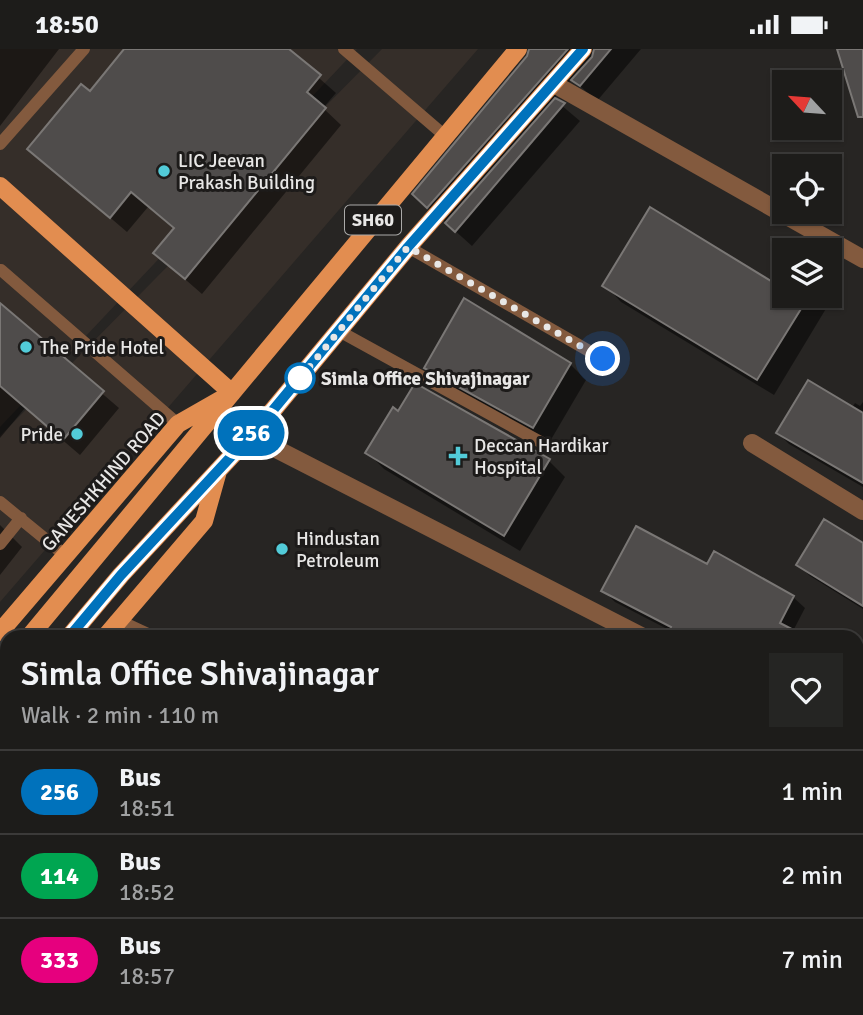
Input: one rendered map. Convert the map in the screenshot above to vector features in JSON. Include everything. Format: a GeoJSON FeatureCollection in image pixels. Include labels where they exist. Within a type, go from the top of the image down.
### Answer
{"type":"FeatureCollection","features":[{"type":"Feature","properties":{"kind":"main road","name":"GANESHKHIND ROAD"},"geometry":{"type":"LineString","coordinates":[[2,630],[178,424],[232,393],[517,49]]}},
{"type":"Feature","properties":{"kind":"main road","name":"SH60"},"geometry":{"type":"LineString","coordinates":[[111,630],[204,521],[219,467],[583,49]]}},
{"type":"Feature","properties":{"kind":"main road"},"geometry":{"type":"LineString","coordinates":[[0,186],[232,393],[35,630]]}},
{"type":"Feature","properties":{"kind":"main road"},"geometry":{"type":"LineString","coordinates":[[75,630],[219,467]]}},
{"type":"Feature","properties":{"kind":"street"},"geometry":{"type":"LineString","coordinates":[[554,84],[860,252]]}},
{"type":"Feature","properties":{"kind":"street"},"geometry":{"type":"LineString","coordinates":[[249,435],[629,630]]}},
{"type":"Feature","properties":{"kind":"street"},"geometry":{"type":"LineString","coordinates":[[752,443],[863,511]]}},
{"type":"Feature","properties":{"kind":"lane"},"geometry":{"type":"LineString","coordinates":[[0,144],[84,49]]}},
{"type":"Feature","properties":{"kind":"lane"},"geometry":{"type":"LineString","coordinates":[[344,49],[444,135]]}},
{"type":"Feature","properties":{"kind":"lane"},"geometry":{"type":"LineString","coordinates":[[408,247],[603,359]]}},
{"type":"Feature","properties":{"kind":"lane"},"geometry":{"type":"LineString","coordinates":[[1,270],[178,424]]}},
{"type":"Feature","properties":{"kind":"lane"},"geometry":{"type":"LineString","coordinates":[[339,331],[546,445]]}},
{"type":"Feature","properties":{"kind":"lane"},"geometry":{"type":"LineString","coordinates":[[0,502],[66,556]]}},
{"type":"Feature","properties":{"kind":"lane"},"geometry":{"type":"LineString","coordinates":[[0,544],[21,518]]}},
{"type":"Feature","properties":{"kind":"shaded area"},"geometry":{"type":"Polygon","coordinates":[[[0,49],[357,49],[0,427],[0,49]]]}},
{"type":"Feature","properties":{"kind":"shaded area"},"geometry":{"type":"Polygon","coordinates":[[[382,49],[478,49],[0,602],[0,436],[382,49]]]}},
{"type":"Feature","properties":{"kind":"building","name":"LIC Jeevan Prakash Building"},"geometry":{"type":"Polygon","coordinates":[[[124,49],[289,49],[321,75],[307,92],[326,108],[185,279],[153,253],[174,228],[131,192],[110,218],[27,149],[81,84],[90,91],[124,49]]]}},
{"type":"Feature","properties":{"kind":"building"},"geometry":{"type":"Polygon","coordinates":[[[529,49],[568,49],[427,208],[412,194],[527,56],[529,49]]]}},
{"type":"Feature","properties":{"kind":"building"},"geometry":{"type":"Polygon","coordinates":[[[594,49],[611,49],[580,86],[571,80],[592,57],[594,49]]]}},
{"type":"Feature","properties":{"kind":"building"},"geometry":{"type":"Polygon","coordinates":[[[837,49],[863,49],[863,117],[858,117],[837,49]]]}},
{"type":"Feature","properties":{"kind":"building"},"geometry":{"type":"Polygon","coordinates":[[[555,98],[565,103],[455,232],[445,223],[555,98]]]}},
{"type":"Feature","properties":{"kind":"building"},"geometry":{"type":"Polygon","coordinates":[[[650,207],[772,282],[772,308],[802,308],[757,380],[602,286],[650,207]]]}},
{"type":"Feature","properties":{"kind":"building"},"geometry":{"type":"Polygon","coordinates":[[[464,298],[571,363],[533,428],[424,368],[464,298]]]}},
{"type":"Feature","properties":{"kind":"building","name":"The Pride Hotel"},"geometry":{"type":"Polygon","coordinates":[[[0,303],[104,391],[63,440],[0,386],[0,303]]]}},
{"type":"Feature","properties":{"kind":"building"},"geometry":{"type":"Polygon","coordinates":[[[808,380],[863,413],[863,483],[776,433],[808,380]]]}},
{"type":"Feature","properties":{"kind":"building","name":"Deccan Hardikar Hospital"},"geometry":{"type":"Polygon","coordinates":[[[415,383],[550,459],[504,536],[365,453],[393,407],[398,411],[415,383]]]}},
{"type":"Feature","properties":{"kind":"building"},"geometry":{"type":"Polygon","coordinates":[[[824,519],[863,543],[863,606],[796,565],[824,519]]]}},
{"type":"Feature","properties":{"kind":"building"},"geometry":{"type":"Polygon","coordinates":[[[636,526],[707,564],[714,551],[794,596],[780,623],[794,630],[670,630],[671,627],[601,591],[636,526]]]}},
{"type":"Feature","properties":{"kind":"bus line","name":"256"},"geometry":{"type":"LineString","coordinates":[[75,630],[121,575],[264,421],[408,247],[583,49]]}},
{"type":"Feature","properties":{"kind":"place","name":"LIC Jeevan Prakash Building"},"geometry":{"type":"Point","coordinates":[164,171]}},
{"type":"Feature","properties":{"kind":"place","name":"The Pride Hotel"},"geometry":{"type":"Point","coordinates":[26,347]}},
{"type":"Feature","properties":{"kind":"place","name":"Simla Office Shivajinagar"},"geometry":{"type":"Point","coordinates":[300,378]}},
{"type":"Feature","properties":{"kind":"place","name":"Pride"},"geometry":{"type":"Point","coordinates":[77,434]}},
{"type":"Feature","properties":{"kind":"place","name":"Deccan Hardikar Hospital"},"geometry":{"type":"Point","coordinates":[458,456]}},
{"type":"Feature","properties":{"kind":"place","name":"Hindustan Petroleum"},"geometry":{"type":"Point","coordinates":[282,549]}},
{"type":"Feature","properties":{"kind":"route"},"geometry":{"type":"LineString","coordinates":[[300,378],[297,382],[408,247],[603,359]]}}]}
